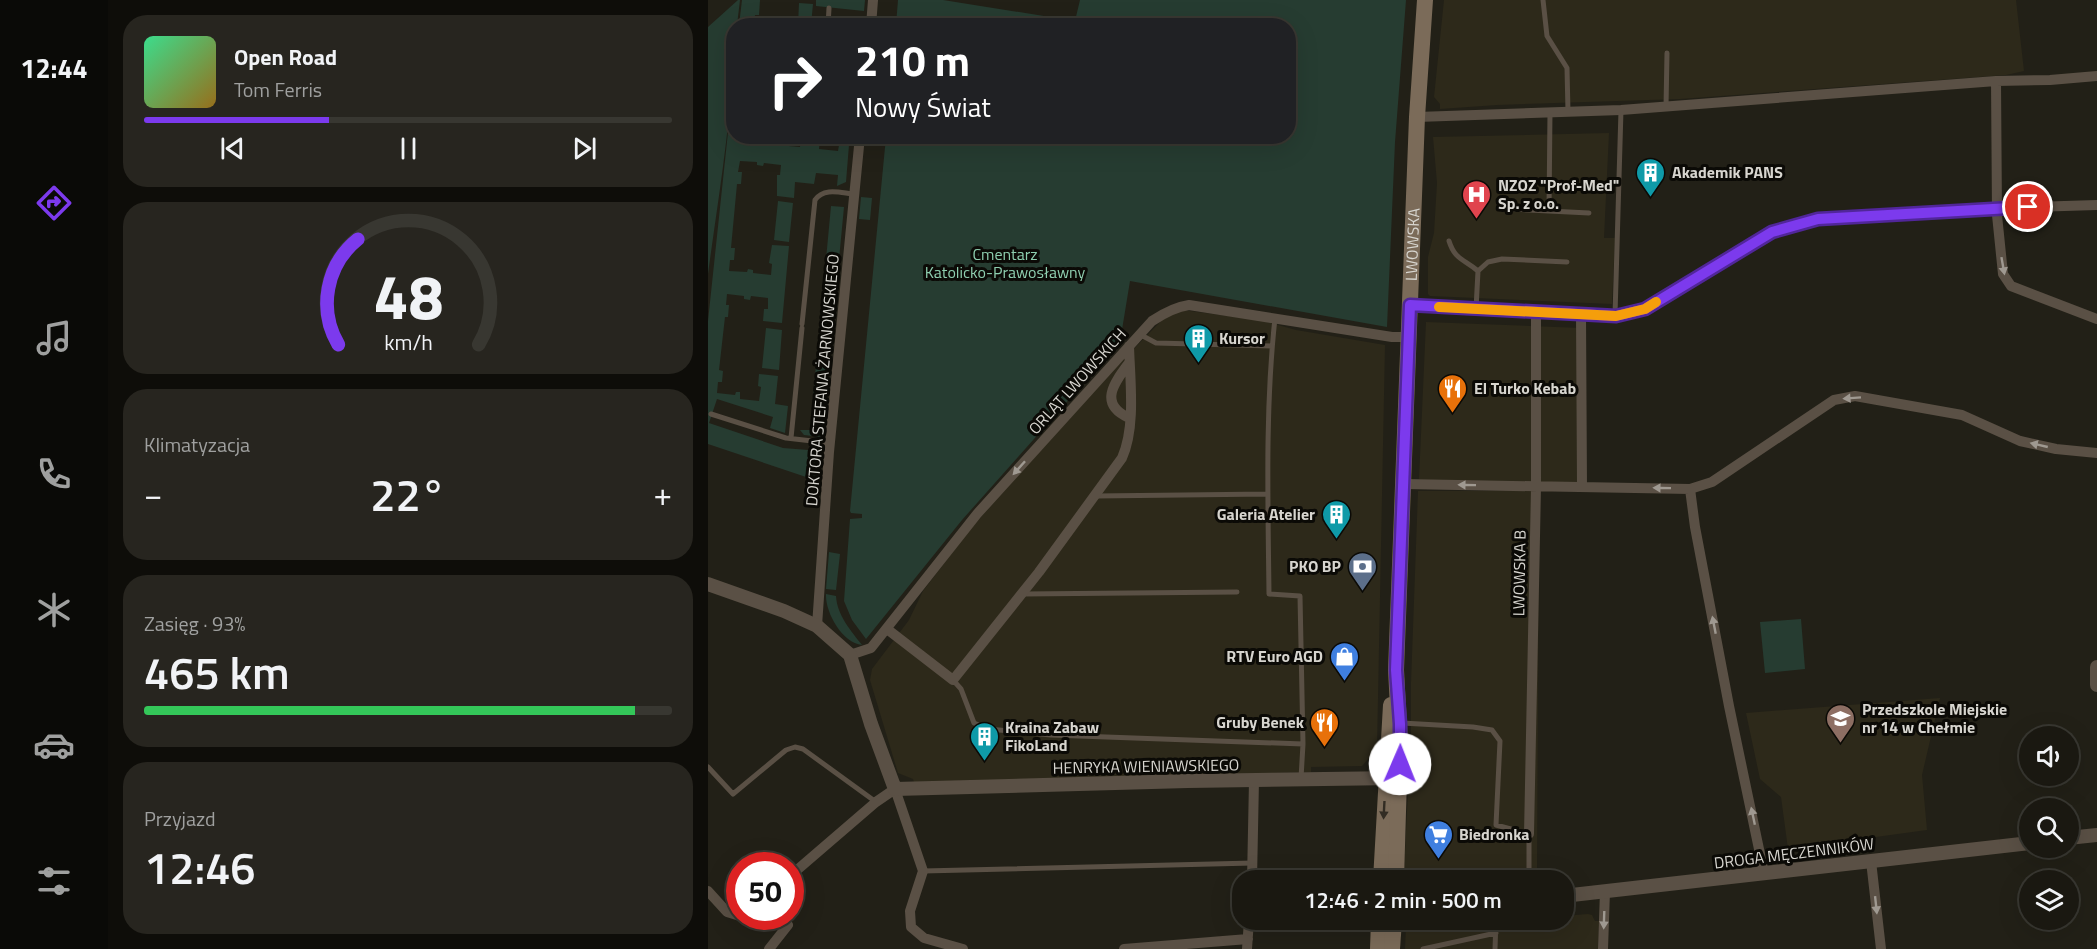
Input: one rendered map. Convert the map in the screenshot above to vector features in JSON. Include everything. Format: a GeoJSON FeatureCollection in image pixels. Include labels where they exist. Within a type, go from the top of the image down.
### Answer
{"type":"FeatureCollection","features":[{"type":"Feature","properties":{"kind":"main road","name":"LWOWSKA"},"geometry":{"type":"LineString","coordinates":[[1396,870],[1390,713],[1396,670],[1417,117],[1425,0]]}},
{"type":"Feature","properties":{"kind":"main road","name":"LWOWSKA"},"geometry":{"type":"LineString","coordinates":[[1382,870],[1400,722],[1396,670]]}},
{"type":"Feature","properties":{"kind":"main road"},"geometry":{"type":"LineString","coordinates":[[1378,949],[1379,930]]}},
{"type":"Feature","properties":{"kind":"main road"},"geometry":{"type":"LineString","coordinates":[[1392,949],[1393,930]]}},
{"type":"Feature","properties":{"kind":"street"},"geometry":{"type":"LineString","coordinates":[[872,18],[873,0]]}},
{"type":"Feature","properties":{"kind":"street"},"geometry":{"type":"LineString","coordinates":[[1417,117],[1621,110],[1996,81],[2097,76]]}},
{"type":"Feature","properties":{"kind":"street"},"geometry":{"type":"LineString","coordinates":[[1996,81],[1997,208],[2003,274],[2011,286],[2097,319]]}},
{"type":"Feature","properties":{"kind":"street","name":"DOKTORA STEFANA ŻARNOWSKIEGO"},"geometry":{"type":"LineString","coordinates":[[817,626],[830,443],[859,144]]}},
{"type":"Feature","properties":{"kind":"street"},"geometry":{"type":"LineString","coordinates":[[1410,305],[1616,316],[1645,309],[1772,232],[1818,219],[1997,208],[2097,205]]}},
{"type":"Feature","properties":{"kind":"street","name":"ORLĄT LWOWSKICH"},"geometry":{"type":"LineString","coordinates":[[850,655],[871,648],[977,514],[1152,321],[1164,312],[1189,305],[1392,337],[1409,337]]}},
{"type":"Feature","properties":{"kind":"street","name":"LWOWSKA B"},"geometry":{"type":"LineString","coordinates":[[1529,834],[1536,487],[1536,313]]}},
{"type":"Feature","properties":{"kind":"street"},"geometry":{"type":"LineString","coordinates":[[1581,315],[1582,487]]}},
{"type":"Feature","properties":{"kind":"street"},"geometry":{"type":"LineString","coordinates":[[887,628],[953,680],[1096,496],[1125,452],[1128,446],[1130,418],[1129,346]]}},
{"type":"Feature","properties":{"kind":"street"},"geometry":{"type":"LineString","coordinates":[[1130,363],[1119,376],[1111,397],[1118,413],[1130,418]]}},
{"type":"Feature","properties":{"kind":"street"},"geometry":{"type":"LineString","coordinates":[[1404,484],[1690,489],[1712,482],[1834,400],[1855,396],[1962,415],[2020,441],[2056,449],[2097,453]]}},
{"type":"Feature","properties":{"kind":"street"},"geometry":{"type":"LineString","coordinates":[[1690,489],[1727,695],[1764,873]]}},
{"type":"Feature","properties":{"kind":"street"},"geometry":{"type":"LineString","coordinates":[[708,584],[817,626],[837,641],[850,655],[871,724],[923,871],[910,911],[911,927],[924,938],[963,949]]}},
{"type":"Feature","properties":{"kind":"street"},"geometry":{"type":"LineString","coordinates":[[2097,667],[2097,685]]}},
{"type":"Feature","properties":{"kind":"street","name":"HENRYKA WIENIAWSKIEGO"},"geometry":{"type":"LineString","coordinates":[[895,789],[1392,778]]}},
{"type":"Feature","properties":{"kind":"street"},"geometry":{"type":"LineString","coordinates":[[1253,870],[1254,780]]}},
{"type":"Feature","properties":{"kind":"street"},"geometry":{"type":"LineString","coordinates":[[804,864],[876,802],[895,789]]}},
{"type":"Feature","properties":{"kind":"street"},"geometry":{"type":"LineString","coordinates":[[2079,837],[2097,835]]}},
{"type":"Feature","properties":{"kind":"street","name":"DROGA MĘCZENNIKÓW"},"geometry":{"type":"LineString","coordinates":[[1574,895],[2019,844]]}},
{"type":"Feature","properties":{"kind":"street"},"geometry":{"type":"LineString","coordinates":[[1870,861],[1881,949]]}},
{"type":"Feature","properties":{"kind":"street"},"geometry":{"type":"LineString","coordinates":[[708,891],[726,911]]}},
{"type":"Feature","properties":{"kind":"street"},"geometry":{"type":"LineString","coordinates":[[1603,949],[1605,891]]}},
{"type":"Feature","properties":{"kind":"street"},"geometry":{"type":"LineString","coordinates":[[769,949],[784,930]]}},
{"type":"Feature","properties":{"kind":"street"},"geometry":{"type":"LineString","coordinates":[[1124,949],[1248,944]]}},
{"type":"Feature","properties":{"kind":"lane"},"geometry":{"type":"LineString","coordinates":[[1543,0],[1547,36],[1567,68],[1568,112]]}},
{"type":"Feature","properties":{"kind":"lane"},"geometry":{"type":"LineString","coordinates":[[828,18],[829,8]]}},
{"type":"Feature","properties":{"kind":"lane"},"geometry":{"type":"LineString","coordinates":[[1666,106],[1667,52]]}},
{"type":"Feature","properties":{"kind":"lane"},"geometry":{"type":"LineString","coordinates":[[1616,316],[1621,110]]}},
{"type":"Feature","properties":{"kind":"lane"},"geometry":{"type":"LineString","coordinates":[[1549,211],[1550,112]]}},
{"type":"Feature","properties":{"kind":"lane"},"geometry":{"type":"LineString","coordinates":[[791,438],[815,200],[825,192],[854,194]]}},
{"type":"Feature","properties":{"kind":"lane"},"geometry":{"type":"LineString","coordinates":[[1511,209],[1588,213]]}},
{"type":"Feature","properties":{"kind":"lane"},"geometry":{"type":"LineString","coordinates":[[1449,241],[1456,256],[1478,271]]}},
{"type":"Feature","properties":{"kind":"lane"},"geometry":{"type":"LineString","coordinates":[[1476,309],[1478,271],[1488,262],[1502,259],[1567,262]]}},
{"type":"Feature","properties":{"kind":"lane"},"geometry":{"type":"LineString","coordinates":[[1275,318],[1272,346],[1268,494],[1269,594],[1300,596],[1303,744],[1301,779]]}},
{"type":"Feature","properties":{"kind":"lane"},"geometry":{"type":"LineString","coordinates":[[1140,334],[1156,343],[1272,346]]}},
{"type":"Feature","properties":{"kind":"lane"},"geometry":{"type":"LineString","coordinates":[[711,414],[791,438],[830,443]]}},
{"type":"Feature","properties":{"kind":"lane"},"geometry":{"type":"LineString","coordinates":[[1096,496],[1268,494]]}},
{"type":"Feature","properties":{"kind":"lane"},"geometry":{"type":"LineString","coordinates":[[1021,594],[1238,592]]}},
{"type":"Feature","properties":{"kind":"lane"},"geometry":{"type":"LineString","coordinates":[[953,680],[961,689],[974,723],[988,729],[1051,735],[1303,744]]}},
{"type":"Feature","properties":{"kind":"lane"},"geometry":{"type":"LineString","coordinates":[[1400,722],[1492,730],[1500,741],[1496,825],[1529,834],[1529,870]]}},
{"type":"Feature","properties":{"kind":"lane"},"geometry":{"type":"LineString","coordinates":[[708,767],[733,795],[786,750],[795,747],[803,749],[876,802]]}},
{"type":"Feature","properties":{"kind":"lane"},"geometry":{"type":"LineString","coordinates":[[923,871],[1253,863]]}},
{"type":"Feature","properties":{"kind":"lane"},"geometry":{"type":"LineString","coordinates":[[1423,949],[1496,933],[1495,949]]}},
{"type":"Feature","properties":{"kind":"shaded area"},"geometry":{"type":"Polygon","coordinates":[[[1444,0],[2016,0],[2024,71],[2006,75],[1680,99],[1440,109],[1440,104],[1434,97],[1444,0]]]}},
{"type":"Feature","properties":{"kind":"shaded area"},"geometry":{"type":"Polygon","coordinates":[[[1609,133],[1604,238],[1615,238],[1612,304],[1430,296],[1428,294],[1428,257],[1434,233],[1437,183],[1433,137],[1609,133]]]}},
{"type":"Feature","properties":{"kind":"shaded area"},"geometry":{"type":"Polygon","coordinates":[[[1182,310],[1260,320],[1296,330],[1385,345],[1377,749],[1362,766],[1311,767],[1311,772],[914,782],[913,779],[898,773],[870,680],[872,669],[909,620],[923,591],[971,528],[1117,366],[1163,319],[1182,310]]]}},
{"type":"Feature","properties":{"kind":"shaded area"},"geometry":{"type":"Polygon","coordinates":[[[1426,322],[1582,328],[1582,484],[1423,481],[1419,479],[1426,322]]]}},
{"type":"Feature","properties":{"kind":"shaded area"},"geometry":{"type":"Polygon","coordinates":[[[1418,491],[1539,491],[1537,870],[1404,870],[1411,732],[1418,491]]]}},
{"type":"Feature","properties":{"kind":"shaded area","name":"Przedszkole Miejskie nr 14 w Chełmie"},"geometry":{"type":"Polygon","coordinates":[[[1940,698],[1922,775],[1927,830],[1788,849],[1781,797],[1760,779],[1746,713],[1940,698]]]}},
{"type":"Feature","properties":{"kind":"shaded area"},"geometry":{"type":"Polygon","coordinates":[[[1588,914],[1592,915],[1595,921],[1599,921],[1598,949],[1405,949],[1406,930],[1574,930],[1574,915],[1588,914]]]}},
{"type":"Feature","properties":{"kind":"green space"},"geometry":{"type":"Polygon","coordinates":[[[740,0],[738,18],[726,18],[726,142],[708,274],[708,27],[740,0]]]}},
{"type":"Feature","properties":{"kind":"green space"},"geometry":{"type":"Polygon","coordinates":[[[742,0],[760,0],[759,15],[755,15],[755,18],[740,18],[742,0]]]}},
{"type":"Feature","properties":{"kind":"green space"},"geometry":{"type":"Polygon","coordinates":[[[816,0],[865,0],[864,11],[816,6],[816,0]]]}},
{"type":"Feature","properties":{"kind":"green space","name":"Cmentarz Katolicko-Prawosławny"},"geometry":{"type":"Polygon","coordinates":[[[898,0],[943,0],[1056,18],[897,18],[898,0]]]}},
{"type":"Feature","properties":{"kind":"green space","name":"Cmentarz Katolicko-Prawosławny"},"geometry":{"type":"Polygon","coordinates":[[[1080,0],[1406,0],[1395,142],[1387,327],[1130,281],[1120,342],[962,520],[866,639],[852,620],[844,601],[850,519],[862,518],[862,514],[850,511],[885,144],[1296,144],[1296,18],[1076,18],[1080,0]]]}},
{"type":"Feature","properties":{"kind":"green space"},"geometry":{"type":"Polygon","coordinates":[[[799,3],[813,4],[812,18],[798,18],[799,3]]]}},
{"type":"Feature","properties":{"kind":"green space"},"geometry":{"type":"Polygon","coordinates":[[[727,144],[800,147],[800,144],[819,144],[819,149],[838,151],[839,144],[849,144],[846,182],[837,186],[838,175],[816,173],[814,184],[795,182],[794,198],[777,196],[777,175],[780,175],[781,165],[764,163],[763,166],[757,165],[757,162],[740,161],[738,172],[742,172],[741,184],[737,184],[731,248],[735,248],[734,260],[730,260],[729,271],[747,272],[748,269],[753,270],[753,273],[771,275],[772,264],[769,263],[772,245],[789,246],[782,323],[763,321],[764,309],[768,309],[768,298],[751,296],[750,300],[744,299],[744,296],[727,294],[728,317],[725,317],[719,370],[723,371],[722,382],[718,382],[717,393],[735,395],[736,392],[740,392],[740,399],[759,401],[761,387],[758,386],[759,374],[778,376],[775,404],[788,406],[785,433],[770,428],[773,417],[717,399],[709,423],[783,448],[821,451],[818,481],[708,444],[708,321],[727,144]]]}},
{"type":"Feature","properties":{"kind":"green space"},"geometry":{"type":"Polygon","coordinates":[[[861,197],[872,198],[870,220],[859,219],[861,197]]]}},
{"type":"Feature","properties":{"kind":"green space"},"geometry":{"type":"Polygon","coordinates":[[[778,201],[793,203],[789,242],[774,240],[778,201]]]}},
{"type":"Feature","properties":{"kind":"green space"},"geometry":{"type":"Polygon","coordinates":[[[831,206],[844,207],[822,437],[804,435],[800,430],[810,430],[831,206]]]}},
{"type":"Feature","properties":{"kind":"green space"},"geometry":{"type":"Polygon","coordinates":[[[766,328],[782,330],[779,370],[762,368],[766,328]]]}},
{"type":"Feature","properties":{"kind":"green space"},"geometry":{"type":"Polygon","coordinates":[[[829,552],[840,554],[836,590],[826,589],[829,552]]]}},
{"type":"Feature","properties":{"kind":"green space"},"geometry":{"type":"Polygon","coordinates":[[[826,594],[836,596],[842,616],[862,645],[848,639],[836,626],[828,609],[826,594]]]}},
{"type":"Feature","properties":{"kind":"green space"},"geometry":{"type":"Polygon","coordinates":[[[1801,619],[1805,669],[1765,673],[1760,622],[1801,619]]]}},
{"type":"Feature","properties":{"kind":"slow traffic"},"geometry":{"type":"LineString","coordinates":[[1439,307],[1616,316],[1645,309],[1656,302]]}},
{"type":"Feature","properties":{"kind":"place","name":"Akademik PANS"},"geometry":{"type":"Point","coordinates":[1651,198]}},
{"type":"Feature","properties":{"kind":"place","name":"NZOZ \"Prof-Med\" Sp. z o.o."},"geometry":{"type":"Point","coordinates":[1477,220]}},
{"type":"Feature","properties":{"kind":"place","name":"Kursor"},"geometry":{"type":"Point","coordinates":[1198,364]}},
{"type":"Feature","properties":{"kind":"place","name":"El Turko Kebab"},"geometry":{"type":"Point","coordinates":[1453,414]}},
{"type":"Feature","properties":{"kind":"place","name":"Galeria Atelier"},"geometry":{"type":"Point","coordinates":[1336,540]}},
{"type":"Feature","properties":{"kind":"place","name":"PKO BP"},"geometry":{"type":"Point","coordinates":[1362,592]}},
{"type":"Feature","properties":{"kind":"place","name":"RTV Euro AGD"},"geometry":{"type":"Point","coordinates":[1344,682]}},
{"type":"Feature","properties":{"kind":"place","name":"Przedszkole Miejskie nr 14 w Chełmie"},"geometry":{"type":"Point","coordinates":[1841,744]}},
{"type":"Feature","properties":{"kind":"place","name":"Gruby Benek"},"geometry":{"type":"Point","coordinates":[1325,748]}},
{"type":"Feature","properties":{"kind":"place","name":"Kraina Zabaw FikoLand"},"geometry":{"type":"Point","coordinates":[984,762]}},
{"type":"Feature","properties":{"kind":"place","name":"Biedronka"},"geometry":{"type":"Point","coordinates":[1438,860]}},
{"type":"Feature","properties":{"kind":"route"},"geometry":{"type":"LineString","coordinates":[[1400,764],[1396,670],[1410,305],[1616,316],[1645,309],[1772,232],[1818,219],[2028,207]]}}]}
